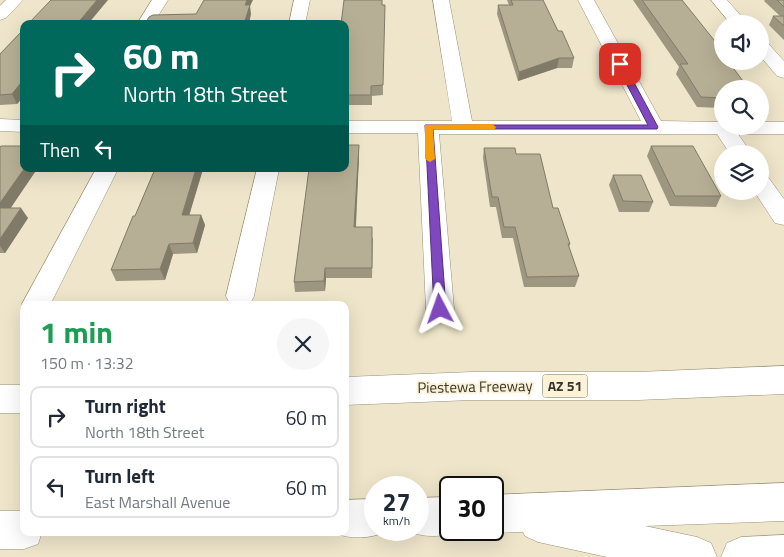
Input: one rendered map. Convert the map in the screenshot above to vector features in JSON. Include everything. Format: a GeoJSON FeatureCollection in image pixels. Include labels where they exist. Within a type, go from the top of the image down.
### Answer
{"type":"FeatureCollection","features":[{"type":"Feature","properties":{"kind":"main road"},"geometry":{"type":"LineString","coordinates":[[0,15],[15,0]]}},
{"type":"Feature","properties":{"kind":"main road"},"geometry":{"type":"LineString","coordinates":[[148,20],[160,0]]}},
{"type":"Feature","properties":{"kind":"main road"},"geometry":{"type":"LineString","coordinates":[[298,20],[302,0]]}},
{"type":"Feature","properties":{"kind":"main road"},"geometry":{"type":"LineString","coordinates":[[441,0],[463,127]]}},
{"type":"Feature","properties":{"kind":"main road"},"geometry":{"type":"LineString","coordinates":[[586,0],[654,127]]}},
{"type":"Feature","properties":{"kind":"main road"},"geometry":{"type":"LineString","coordinates":[[719,0],[732,15]]}},
{"type":"Feature","properties":{"kind":"main road"},"geometry":{"type":"LineString","coordinates":[[769,55],[784,72]]}},
{"type":"Feature","properties":{"kind":"main road"},"geometry":{"type":"LineString","coordinates":[[0,125],[20,126]]}},
{"type":"Feature","properties":{"kind":"main road"},"geometry":{"type":"LineString","coordinates":[[349,127],[714,128]]}},
{"type":"Feature","properties":{"kind":"main road"},"geometry":{"type":"LineString","coordinates":[[428,127],[440,309]]}},
{"type":"Feature","properties":{"kind":"main road"},"geometry":{"type":"LineString","coordinates":[[769,128],[784,128]]}},
{"type":"Feature","properties":{"kind":"main road"},"geometry":{"type":"LineString","coordinates":[[38,301],[105,172]]}},
{"type":"Feature","properties":{"kind":"main road"},"geometry":{"type":"LineString","coordinates":[[240,296],[267,172]]}},
{"type":"Feature","properties":{"kind":"main road"},"geometry":{"type":"LineString","coordinates":[[769,195],[784,217]]}},
{"type":"Feature","properties":{"kind":"main road","name":"Piestewa Freeway"},"geometry":{"type":"LineString","coordinates":[[349,390],[472,386],[638,386],[784,380]]}},
{"type":"Feature","properties":{"kind":"main road"},"geometry":{"type":"LineString","coordinates":[[0,400],[20,399]]}},
{"type":"Feature","properties":{"kind":"main road"},"geometry":{"type":"LineString","coordinates":[[504,514],[784,502]]}},
{"type":"Feature","properties":{"kind":"main road"},"geometry":{"type":"LineString","coordinates":[[504,516],[698,557]]}},
{"type":"Feature","properties":{"kind":"main road"},"geometry":{"type":"LineString","coordinates":[[349,519],[364,518]]}},
{"type":"Feature","properties":{"kind":"main road"},"geometry":{"type":"LineString","coordinates":[[0,530],[20,530]]}},
{"type":"Feature","properties":{"kind":"main road"},"geometry":{"type":"LineString","coordinates":[[741,557],[784,555]]}},
{"type":"Feature","properties":{"kind":"building"},"geometry":{"type":"Polygon","coordinates":[[[51,0],[97,0],[80,20],[32,20],[51,0]]]}},
{"type":"Feature","properties":{"kind":"building"},"geometry":{"type":"Polygon","coordinates":[[[204,0],[247,0],[245,5],[250,5],[245,20],[147,20],[153,15],[196,14],[204,0]]]}},
{"type":"Feature","properties":{"kind":"building"},"geometry":{"type":"Polygon","coordinates":[[[344,0],[382,0],[382,5],[385,5],[383,85],[371,86],[371,95],[349,95],[349,20],[342,20],[344,0]]]}},
{"type":"Feature","properties":{"kind":"building"},"geometry":{"type":"Polygon","coordinates":[[[511,0],[543,0],[558,31],[562,31],[574,58],[559,58],[519,72],[498,5],[513,5],[511,0]]]}},
{"type":"Feature","properties":{"kind":"building"},"geometry":{"type":"Polygon","coordinates":[[[642,0],[682,0],[714,40],[714,70],[735,70],[742,80],[714,80],[714,98],[701,97],[680,64],[688,64],[642,0]]]}},
{"type":"Feature","properties":{"kind":"building"},"geometry":{"type":"Polygon","coordinates":[[[777,0],[784,0],[784,7],[777,0]]]}},
{"type":"Feature","properties":{"kind":"building"},"geometry":{"type":"Polygon","coordinates":[[[773,16],[784,16],[784,26],[773,16]]]}},
{"type":"Feature","properties":{"kind":"building"},"geometry":{"type":"Polygon","coordinates":[[[20,33],[20,84],[12,94],[0,95],[0,54],[20,33]]]}},
{"type":"Feature","properties":{"kind":"building"},"geometry":{"type":"Polygon","coordinates":[[[349,145],[359,145],[354,227],[372,227],[372,268],[325,268],[324,281],[294,282],[309,172],[349,172],[349,145]]]}},
{"type":"Feature","properties":{"kind":"building"},"geometry":{"type":"Polygon","coordinates":[[[20,146],[20,172],[22,172],[0,203],[0,147],[20,146]]]}},
{"type":"Feature","properties":{"kind":"building"},"geometry":{"type":"Polygon","coordinates":[[[651,146],[693,146],[714,184],[714,196],[675,196],[651,146]]]}},
{"type":"Feature","properties":{"kind":"building"},"geometry":{"type":"Polygon","coordinates":[[[484,148],[515,148],[516,154],[540,154],[553,208],[558,208],[579,276],[527,277],[515,227],[504,227],[498,197],[492,197],[484,148]]]}},
{"type":"Feature","properties":{"kind":"building"},"geometry":{"type":"Polygon","coordinates":[[[154,172],[195,172],[182,215],[201,215],[193,243],[169,244],[160,269],[111,270],[133,216],[135,216],[154,172]]]}},
{"type":"Feature","properties":{"kind":"building"},"geometry":{"type":"Polygon","coordinates":[[[613,175],[641,175],[653,202],[623,201],[613,175]]]}},
{"type":"Feature","properties":{"kind":"building"},"geometry":{"type":"Polygon","coordinates":[[[0,208],[21,208],[0,239],[0,208]]]}},
{"type":"Feature","properties":{"kind":"slow traffic"},"geometry":{"type":"LineString","coordinates":[[430,159],[428,127],[492,127]]}},
{"type":"Feature","properties":{"kind":"route"},"geometry":{"type":"LineString","coordinates":[[440,309],[428,127],[654,127],[620,64]]}}]}
